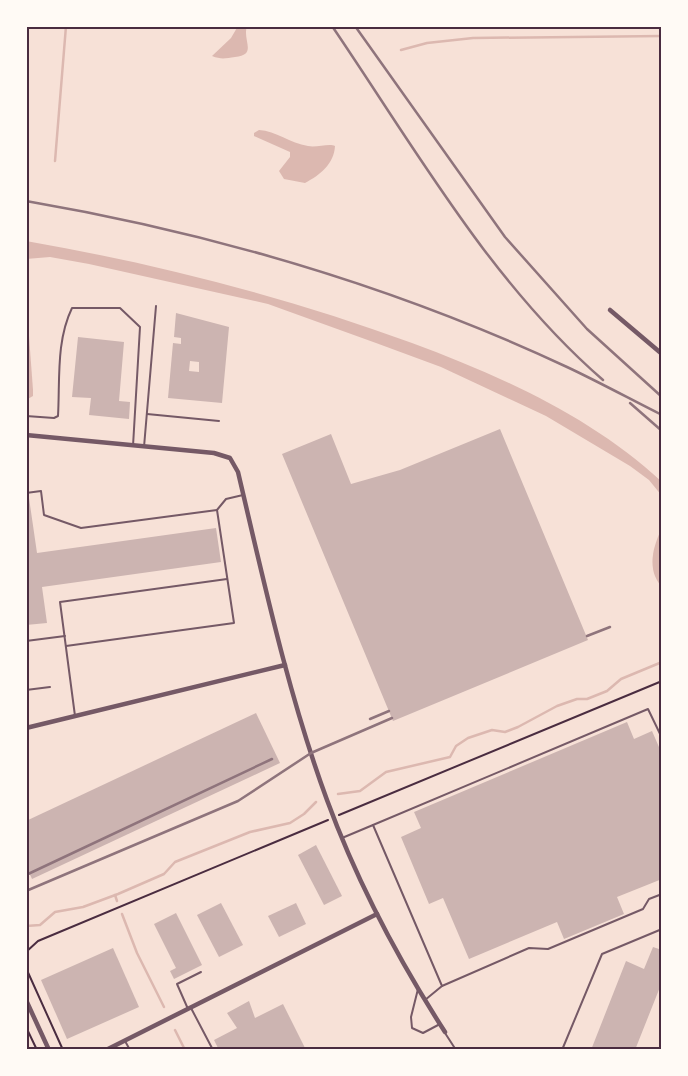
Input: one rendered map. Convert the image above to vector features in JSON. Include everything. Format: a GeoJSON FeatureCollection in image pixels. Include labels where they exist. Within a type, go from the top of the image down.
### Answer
{"type":"FeatureCollection","features":[{"type":"Feature","properties":{"kind":"street"},"geometry":{"type":"LineString","coordinates":[[610,310],[662,354]]}},
{"type":"Feature","properties":{"kind":"street"},"geometry":{"type":"LineString","coordinates":[[26,435],[223,454],[230,458],[238,472],[285,666],[317,773],[342,838],[377,914],[418,989],[445,1032]]}},
{"type":"Feature","properties":{"kind":"street"},"geometry":{"type":"LineString","coordinates":[[26,728],[285,666]]}},
{"type":"Feature","properties":{"kind":"street"},"geometry":{"type":"LineString","coordinates":[[106,1050],[377,914]]}},
{"type":"Feature","properties":{"kind":"street"},"geometry":{"type":"LineString","coordinates":[[26,1000],[49,1050]]}},
{"type":"Feature","properties":{"kind":"lane"},"geometry":{"type":"LineString","coordinates":[[144,447],[156,306]]}},
{"type":"Feature","properties":{"kind":"lane"},"geometry":{"type":"LineString","coordinates":[[26,416],[54,418],[58,416],[60,347],[66,321],[72,308],[120,308],[131,316],[140,327],[133,446]]}},
{"type":"Feature","properties":{"kind":"lane"},"geometry":{"type":"LineString","coordinates":[[147,414],[218,421]]}},
{"type":"Feature","properties":{"kind":"lane"},"geometry":{"type":"LineString","coordinates":[[26,493],[42,491],[44,515],[81,528],[217,510],[226,499],[243,495]]}},
{"type":"Feature","properties":{"kind":"lane"},"geometry":{"type":"LineString","coordinates":[[66,646],[234,623],[217,510]]}},
{"type":"Feature","properties":{"kind":"lane"},"geometry":{"type":"LineString","coordinates":[[75,716],[60,602],[228,579]]}},
{"type":"Feature","properties":{"kind":"lane"},"geometry":{"type":"LineString","coordinates":[[26,641],[65,636]]}},
{"type":"Feature","properties":{"kind":"lane"},"geometry":{"type":"LineString","coordinates":[[26,690],[50,687]]}},
{"type":"Feature","properties":{"kind":"lane"},"geometry":{"type":"LineString","coordinates":[[342,838],[648,709],[662,738]]}},
{"type":"Feature","properties":{"kind":"lane"},"geometry":{"type":"LineString","coordinates":[[373,825],[442,986]]}},
{"type":"Feature","properties":{"kind":"lane"},"geometry":{"type":"LineString","coordinates":[[425,1000],[442,986],[529,948],[548,949],[643,909],[649,899],[662,894]]}},
{"type":"Feature","properties":{"kind":"lane"},"geometry":{"type":"LineString","coordinates":[[562,1050],[602,954],[662,929]]}},
{"type":"Feature","properties":{"kind":"lane"},"geometry":{"type":"LineString","coordinates":[[201,972],[177,984],[213,1050]]}},
{"type":"Feature","properties":{"kind":"lane"},"geometry":{"type":"LineString","coordinates":[[418,989],[411,1017],[412,1028],[423,1033],[440,1024]]}},
{"type":"Feature","properties":{"kind":"lane"},"geometry":{"type":"LineString","coordinates":[[445,1032],[456,1050]]}},
{"type":"Feature","properties":{"kind":"lane"},"geometry":{"type":"LineString","coordinates":[[125,1040],[130,1050]]}},
{"type":"Feature","properties":{"kind":"lane"},"geometry":{"type":"LineString","coordinates":[[659,1050],[662,1043]]}},
{"type":"Feature","properties":{"kind":"path"},"geometry":{"type":"LineString","coordinates":[[26,952],[38,941],[662,681]]}},
{"type":"Feature","properties":{"kind":"path"},"geometry":{"type":"LineString","coordinates":[[26,968],[63,1050]]}},
{"type":"Feature","properties":{"kind":"path"},"geometry":{"type":"LineString","coordinates":[[26,1026],[37,1050]]}},
{"type":"Feature","properties":{"kind":"shaded area"},"geometry":{"type":"Polygon","coordinates":[[[238,26],[247,26],[248,50],[246,53],[242,56],[226,58],[212,56],[231,38],[238,26]]]}},
{"type":"Feature","properties":{"kind":"shaded area"},"geometry":{"type":"Polygon","coordinates":[[[259,130],[308,146],[335,146],[332,158],[325,168],[305,183],[284,179],[279,171],[290,157],[290,152],[254,136],[254,133],[259,130]]]}},
{"type":"Feature","properties":{"kind":"shaded area"},"geometry":{"type":"Polygon","coordinates":[[[26,241],[124,260],[222,283],[365,326],[479,369],[576,418],[606,438],[662,482],[662,496],[649,480],[630,466],[546,416],[441,367],[268,304],[89,264],[50,257],[26,259],[26,241]]]}},
{"type":"Feature","properties":{"kind":"shaded area"},"geometry":{"type":"Polygon","coordinates":[[[26,296],[33,396],[26,400],[26,296]]]}},
{"type":"Feature","properties":{"kind":"shaded area"},"geometry":{"type":"Polygon","coordinates":[[[662,528],[662,587],[654,573],[653,558],[656,542],[662,528]]]}},
{"type":"Feature","properties":{"kind":"building"},"geometry":{"type":"Polygon","coordinates":[[[176,313],[229,327],[222,403],[168,398],[173,343],[181,344],[181,338],[174,337],[176,313]],[[190,361],[189,371],[199,372],[199,362],[190,361]]]}},
{"type":"Feature","properties":{"kind":"building"},"geometry":{"type":"Polygon","coordinates":[[[78,337],[124,342],[119,401],[130,402],[129,419],[89,415],[91,398],[72,397],[78,337]]]}},
{"type":"Feature","properties":{"kind":"building"},"geometry":{"type":"Polygon","coordinates":[[[500,429],[588,640],[393,721],[282,454],[331,434],[351,484],[400,470],[500,429]]]}},
{"type":"Feature","properties":{"kind":"building"},"geometry":{"type":"Polygon","coordinates":[[[26,498],[29,498],[37,553],[216,528],[221,562],[42,587],[47,623],[26,625],[26,498]]]}},
{"type":"Feature","properties":{"kind":"building"},"geometry":{"type":"Polygon","coordinates":[[[256,713],[280,763],[32,879],[26,866],[26,821],[256,713]]]}},
{"type":"Feature","properties":{"kind":"building"},"geometry":{"type":"Polygon","coordinates":[[[627,722],[634,739],[652,731],[662,754],[662,879],[617,897],[624,914],[564,939],[557,922],[469,959],[443,898],[429,904],[401,837],[421,828],[414,812],[627,722]]]}},
{"type":"Feature","properties":{"kind":"building"},"geometry":{"type":"Polygon","coordinates":[[[316,845],[342,896],[324,905],[298,855],[316,845]]]}},
{"type":"Feature","properties":{"kind":"building"},"geometry":{"type":"Polygon","coordinates":[[[221,903],[243,945],[219,957],[197,915],[221,903]]]}},
{"type":"Feature","properties":{"kind":"building"},"geometry":{"type":"Polygon","coordinates":[[[296,903],[306,924],[279,937],[268,916],[296,903]]]}},
{"type":"Feature","properties":{"kind":"building"},"geometry":{"type":"Polygon","coordinates":[[[176,913],[202,965],[174,979],[170,971],[176,968],[154,924],[176,913]]]}},
{"type":"Feature","properties":{"kind":"building"},"geometry":{"type":"Polygon","coordinates":[[[653,947],[662,950],[662,982],[635,1050],[591,1050],[626,961],[644,969],[653,947]]]}},
{"type":"Feature","properties":{"kind":"building"},"geometry":{"type":"Polygon","coordinates":[[[113,948],[139,1007],[67,1039],[41,980],[113,948]]]}},
{"type":"Feature","properties":{"kind":"building"},"geometry":{"type":"Polygon","coordinates":[[[249,1001],[255,1018],[283,1004],[306,1050],[219,1050],[214,1040],[237,1028],[227,1013],[249,1001]]]}},
{"type":"Feature","properties":{"kind":"waterway"},"geometry":{"type":"LineString","coordinates":[[55,161],[66,26]]}},
{"type":"Feature","properties":{"kind":"waterway"},"geometry":{"type":"LineString","coordinates":[[401,50],[427,43],[473,38],[662,36]]}},
{"type":"Feature","properties":{"kind":"waterway"},"geometry":{"type":"LineString","coordinates":[[338,794],[360,791],[386,772],[450,757],[456,746],[468,738],[492,730],[505,732],[518,727],[557,706],[577,699],[587,699],[607,691],[621,679],[662,662]]}},
{"type":"Feature","properties":{"kind":"waterway"},"geometry":{"type":"LineString","coordinates":[[26,926],[40,925],[55,912],[83,907],[118,894],[164,874],[175,862],[250,832],[290,823],[304,814],[316,802]]}},
{"type":"Feature","properties":{"kind":"waterway"},"geometry":{"type":"LineString","coordinates":[[115,895],[117,901]]}},
{"type":"Feature","properties":{"kind":"waterway"},"geometry":{"type":"LineString","coordinates":[[122,914],[137,953],[164,1007]]}},
{"type":"Feature","properties":{"kind":"waterway"},"geometry":{"type":"LineString","coordinates":[[175,1030],[185,1050]]}},
{"type":"Feature","properties":{"kind":"railway"},"geometry":{"type":"LineString","coordinates":[[332,26],[425,166],[490,258],[525,301],[563,342],[603,380]]}},
{"type":"Feature","properties":{"kind":"railway"},"geometry":{"type":"LineString","coordinates":[[355,26],[505,237],[587,329],[662,397]]}},
{"type":"Feature","properties":{"kind":"railway"},"geometry":{"type":"LineString","coordinates":[[26,201],[96,214],[234,246],[370,288],[502,338],[579,373],[662,415]]}},
{"type":"Feature","properties":{"kind":"railway"},"geometry":{"type":"LineString","coordinates":[[630,403],[662,431]]}},
{"type":"Feature","properties":{"kind":"railway"},"geometry":{"type":"LineString","coordinates":[[587,636],[610,627]]}},
{"type":"Feature","properties":{"kind":"railway"},"geometry":{"type":"LineString","coordinates":[[370,719],[389,711]]}},
{"type":"Feature","properties":{"kind":"railway"},"geometry":{"type":"LineString","coordinates":[[26,891],[238,801],[311,753],[392,718]]}},
{"type":"Feature","properties":{"kind":"railway"},"geometry":{"type":"LineString","coordinates":[[26,875],[272,759]]}}]}
